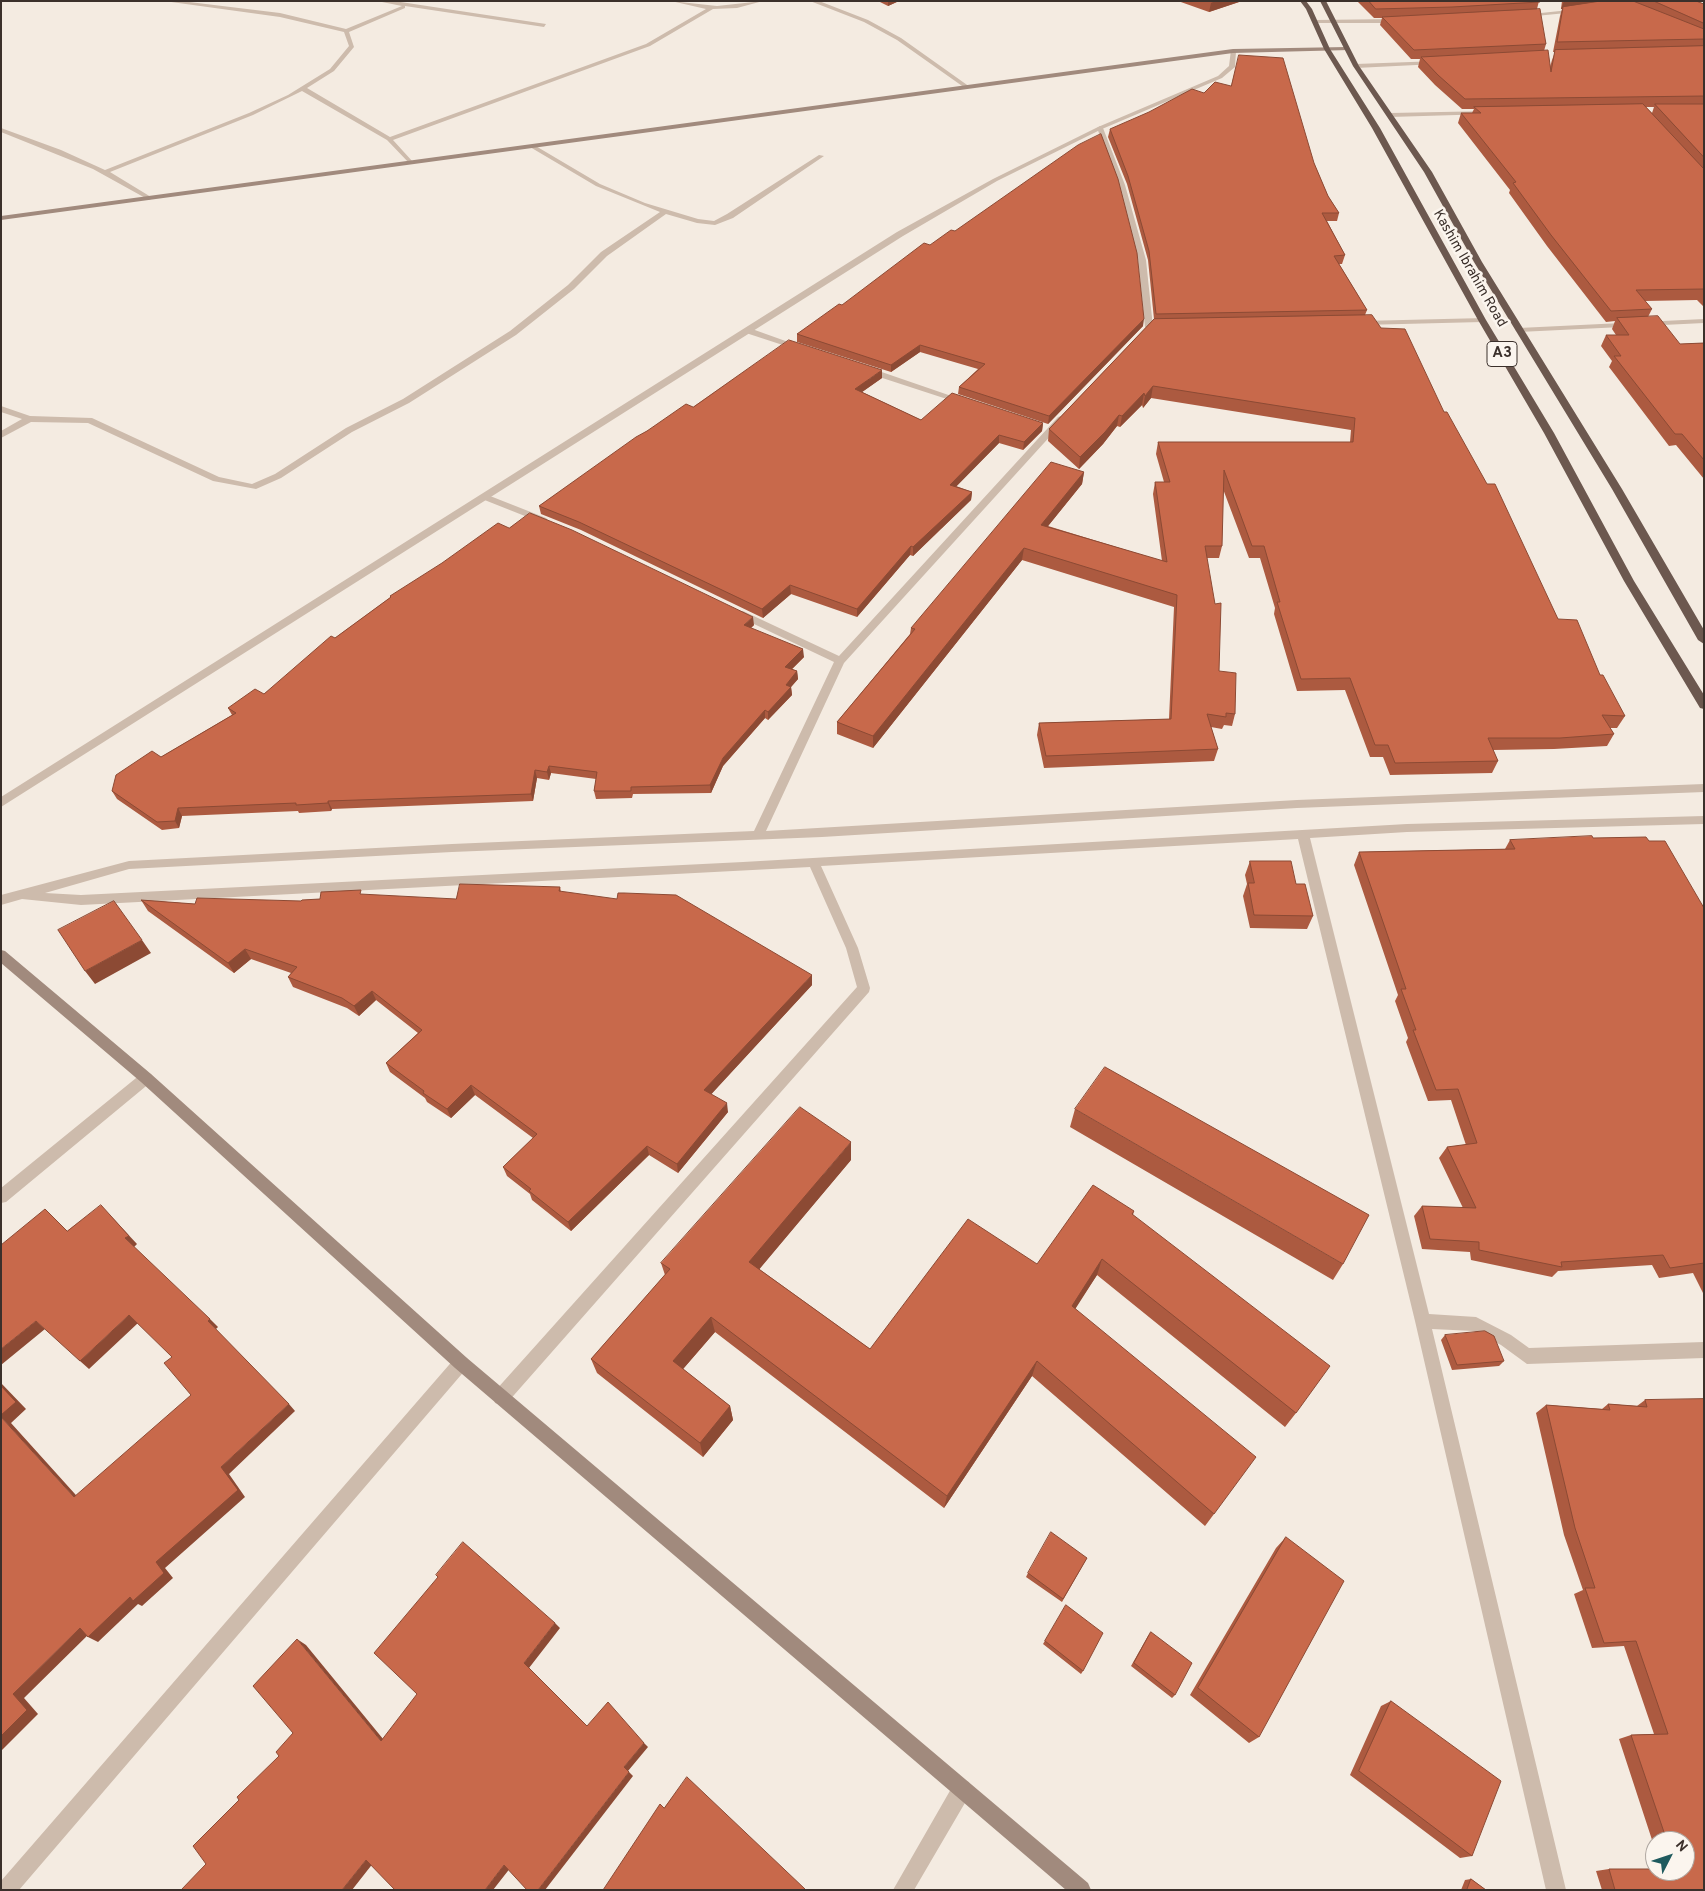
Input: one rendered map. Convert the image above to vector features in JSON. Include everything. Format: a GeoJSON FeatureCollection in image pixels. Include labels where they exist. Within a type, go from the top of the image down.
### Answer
{"type":"FeatureCollection","features":[{"type":"Feature","properties":{"kind":"highway","name":"Kashim Ibrahim Road"},"geometry":{"type":"LineString","coordinates":[[1303,1],[1327,49],[1376,128],[1482,320],[1549,433],[1629,582],[1704,705]]}},
{"type":"Feature","properties":{"kind":"highway","name":"Kashim Ibrahim Road"},"geometry":{"type":"LineString","coordinates":[[1324,1],[1356,66],[1428,172],[1478,262],[1617,488],[1704,640]]}},
{"type":"Feature","properties":{"kind":"main road"},"geometry":{"type":"LineString","coordinates":[[1,218],[1233,51],[1347,49]]}},
{"type":"Feature","properties":{"kind":"main road"},"geometry":{"type":"LineString","coordinates":[[1,955],[146,1078],[461,1363],[1081,1890]]}},
{"type":"Feature","properties":{"kind":"street"},"geometry":{"type":"LineString","coordinates":[[167,1],[284,15],[318,21],[346,31],[387,12],[408,6]]}},
{"type":"Feature","properties":{"kind":"street"},"geometry":{"type":"LineString","coordinates":[[199,6],[218,1]]}},
{"type":"Feature","properties":{"kind":"street"},"geometry":{"type":"LineString","coordinates":[[380,1],[491,16],[544,26]]}},
{"type":"Feature","properties":{"kind":"street"},"geometry":{"type":"LineString","coordinates":[[674,1],[711,8],[739,8],[760,1]]}},
{"type":"Feature","properties":{"kind":"street"},"geometry":{"type":"LineString","coordinates":[[813,1],[866,21],[899,40],[967,87]]}},
{"type":"Feature","properties":{"kind":"street"},"geometry":{"type":"LineString","coordinates":[[389,139],[648,45],[711,8]]}},
{"type":"Feature","properties":{"kind":"street"},"geometry":{"type":"LineString","coordinates":[[1517,16],[1585,10]]}},
{"type":"Feature","properties":{"kind":"street"},"geometry":{"type":"LineString","coordinates":[[1315,22],[1401,21]]}},
{"type":"Feature","properties":{"kind":"street"},"geometry":{"type":"LineString","coordinates":[[105,172],[251,114],[303,89],[332,70],[352,46],[346,31]]}},
{"type":"Feature","properties":{"kind":"street"},"geometry":{"type":"LineString","coordinates":[[1,802],[900,234],[995,180],[1100,128],[1220,77],[1232,67],[1233,51]]}},
{"type":"Feature","properties":{"kind":"street"},"geometry":{"type":"LineString","coordinates":[[1356,66],[1442,62]]}},
{"type":"Feature","properties":{"kind":"street"},"geometry":{"type":"LineString","coordinates":[[303,89],[389,139],[410,162]]}},
{"type":"Feature","properties":{"kind":"street"},"geometry":{"type":"LineString","coordinates":[[1390,115],[1495,112]]}},
{"type":"Feature","properties":{"kind":"street"},"geometry":{"type":"LineString","coordinates":[[1100,128],[1122,185],[1142,260],[1150,329]]}},
{"type":"Feature","properties":{"kind":"street"},"geometry":{"type":"LineString","coordinates":[[1,130],[70,156],[126,182],[150,198]]}},
{"type":"Feature","properties":{"kind":"street"},"geometry":{"type":"LineString","coordinates":[[532,146],[598,185],[665,211],[697,221],[714,223],[730,216],[821,156]]}},
{"type":"Feature","properties":{"kind":"street"},"geometry":{"type":"LineString","coordinates":[[1,409],[29,419],[89,420],[216,479],[253,487],[278,476],[349,430],[406,401],[513,332],[571,287],[604,254],[665,211]]}},
{"type":"Feature","properties":{"kind":"street"},"geometry":{"type":"LineString","coordinates":[[1355,324],[1482,320]]}},
{"type":"Feature","properties":{"kind":"street"},"geometry":{"type":"LineString","coordinates":[[1520,330],[1704,321]]}},
{"type":"Feature","properties":{"kind":"street"},"geometry":{"type":"LineString","coordinates":[[749,331],[814,353]]}},
{"type":"Feature","properties":{"kind":"street"},"geometry":{"type":"LineString","coordinates":[[862,368],[975,405]]}},
{"type":"Feature","properties":{"kind":"street"},"geometry":{"type":"LineString","coordinates":[[758,836],[840,661],[1046,428],[1070,409]]}},
{"type":"Feature","properties":{"kind":"street"},"geometry":{"type":"LineString","coordinates":[[1,435],[29,419]]}},
{"type":"Feature","properties":{"kind":"street"},"geometry":{"type":"LineString","coordinates":[[484,497],[550,523]]}},
{"type":"Feature","properties":{"kind":"street"},"geometry":{"type":"LineString","coordinates":[[726,606],[840,661]]}},
{"type":"Feature","properties":{"kind":"street"},"geometry":{"type":"LineString","coordinates":[[1,900],[129,866],[452,848],[758,836],[1297,804],[1704,788]]}},
{"type":"Feature","properties":{"kind":"street"},"geometry":{"type":"LineString","coordinates":[[15,896],[81,900],[1407,828],[1704,820]]}},
{"type":"Feature","properties":{"kind":"street"},"geometry":{"type":"LineString","coordinates":[[1304,834],[1424,1321],[1556,1890]]}},
{"type":"Feature","properties":{"kind":"street"},"geometry":{"type":"LineString","coordinates":[[501,1397],[864,988],[852,948],[812,861]]}},
{"type":"Feature","properties":{"kind":"street"},"geometry":{"type":"LineString","coordinates":[[1,1197],[146,1078]]}},
{"type":"Feature","properties":{"kind":"street"},"geometry":{"type":"LineString","coordinates":[[1424,1321],[1476,1324],[1506,1340],[1527,1356],[1704,1350]]}},
{"type":"Feature","properties":{"kind":"street"},"geometry":{"type":"LineString","coordinates":[[6,1890],[461,1363]]}},
{"type":"Feature","properties":{"kind":"street"},"geometry":{"type":"LineString","coordinates":[[903,1890],[962,1789]]}},
{"type":"Feature","properties":{"kind":"building"},"geometry":{"type":"Polygon","coordinates":[[[1369,1],[1539,1],[1540,2],[1376,9],[1369,1]]]}},
{"type":"Feature","properties":{"kind":"building"},"geometry":{"type":"Polygon","coordinates":[[[1601,1],[1633,1],[1704,29],[1704,39],[1557,42],[1563,7],[1601,1]]]}},
{"type":"Feature","properties":{"kind":"building"},"geometry":{"type":"Polygon","coordinates":[[[1654,1],[1696,1],[1704,4],[1704,23],[1654,1]]]}},
{"type":"Feature","properties":{"kind":"building"},"geometry":{"type":"Polygon","coordinates":[[[1540,9],[1546,44],[1414,50],[1382,17],[1401,16],[1540,9]]]}},
{"type":"Feature","properties":{"kind":"building"},"geometry":{"type":"Polygon","coordinates":[[[1704,46],[1704,96],[1465,99],[1421,57],[1548,50],[1551,72],[1555,50],[1704,46]]]}},
{"type":"Feature","properties":{"kind":"building"},"geometry":{"type":"Polygon","coordinates":[[[1239,55],[1283,58],[1314,163],[1328,196],[1339,213],[1322,213],[1345,255],[1334,256],[1367,310],[1156,314],[1149,251],[1128,176],[1110,129],[1149,112],[1192,89],[1204,93],[1215,82],[1231,86],[1239,55]]]}},
{"type":"Feature","properties":{"kind":"building"},"geometry":{"type":"Polygon","coordinates":[[[1643,104],[1704,169],[1704,290],[1636,290],[1652,309],[1611,311],[1551,235],[1513,183],[1516,182],[1461,113],[1481,113],[1474,107],[1643,104]]]}},
{"type":"Feature","properties":{"kind":"building"},"geometry":{"type":"Polygon","coordinates":[[[1655,104],[1704,104],[1704,157],[1655,104]]]}},
{"type":"Feature","properties":{"kind":"building"},"geometry":{"type":"Polygon","coordinates":[[[1101,134],[1118,179],[1137,253],[1144,319],[1049,416],[959,387],[985,364],[920,345],[891,365],[797,334],[839,304],[842,305],[924,243],[930,245],[951,230],[955,231],[1078,145],[1101,134]]]}},
{"type":"Feature","properties":{"kind":"building"},"geometry":{"type":"Polygon","coordinates":[[[1372,315],[1381,328],[1405,329],[1444,412],[1447,412],[1487,484],[1495,484],[1558,619],[1577,620],[1600,675],[1603,675],[1625,716],[1602,715],[1614,734],[1560,738],[1488,738],[1498,761],[1395,763],[1388,745],[1375,745],[1350,678],[1301,679],[1277,602],[1280,602],[1264,546],[1252,546],[1224,470],[1222,546],[1205,546],[1215,604],[1221,603],[1219,671],[1236,673],[1235,714],[1226,713],[1226,717],[1207,714],[1218,749],[1046,756],[1039,723],[1171,719],[1177,595],[1024,548],[873,736],[837,722],[915,629],[911,628],[1051,462],[1084,472],[1041,525],[1167,562],[1155,482],[1170,482],[1158,442],[1353,442],[1355,418],[1153,386],[1145,396],[1144,393],[1122,416],[1119,415],[1080,457],[1049,429],[1154,319],[1372,315]]]}},
{"type":"Feature","properties":{"kind":"building"},"geometry":{"type":"Polygon","coordinates":[[[1658,316],[1680,344],[1704,343],[1704,460],[1682,434],[1675,434],[1614,356],[1621,356],[1606,335],[1629,335],[1617,318],[1658,316]]]}},
{"type":"Feature","properties":{"kind":"building"},"geometry":{"type":"Polygon","coordinates":[[[789,340],[882,370],[855,389],[921,420],[952,393],[1043,423],[1024,442],[999,435],[950,485],[972,492],[913,547],[911,546],[857,609],[790,585],[762,609],[579,522],[539,506],[636,437],[686,404],[693,407],[789,340]]]}},
{"type":"Feature","properties":{"kind":"building"},"geometry":{"type":"Polygon","coordinates":[[[530,513],[572,530],[753,617],[744,625],[803,649],[785,667],[797,671],[786,685],[791,687],[768,712],[765,710],[723,758],[710,785],[631,787],[631,791],[594,791],[597,772],[549,766],[547,772],[535,770],[531,794],[328,801],[328,803],[296,805],[296,803],[178,808],[175,821],[157,822],[112,791],[116,775],[152,751],[161,757],[236,713],[228,708],[255,689],[264,694],[331,636],[335,638],[390,596],[442,563],[498,523],[509,528],[530,513]]]}},
{"type":"Feature","properties":{"kind":"building"},"geometry":{"type":"Polygon","coordinates":[[[1592,836],[1593,838],[1646,837],[1649,841],[1665,841],[1704,908],[1704,1263],[1670,1268],[1663,1255],[1561,1262],[1562,1267],[1479,1250],[1479,1242],[1430,1239],[1422,1206],[1476,1208],[1447,1147],[1477,1143],[1458,1089],[1436,1090],[1413,1030],[1416,1030],[1401,989],[1406,989],[1359,852],[1515,849],[1510,840],[1592,836]]]}},
{"type":"Feature","properties":{"kind":"building"},"geometry":{"type":"Polygon","coordinates":[[[1250,861],[1291,861],[1296,884],[1305,884],[1313,916],[1254,915],[1248,883],[1254,883],[1250,861]]]}},
{"type":"Feature","properties":{"kind":"building"},"geometry":{"type":"Polygon","coordinates":[[[460,884],[560,887],[559,891],[617,899],[618,893],[676,895],[812,975],[704,1090],[727,1103],[677,1164],[647,1146],[568,1222],[529,1191],[531,1189],[503,1167],[537,1134],[471,1085],[447,1109],[423,1093],[424,1091],[386,1063],[422,1030],[372,991],[354,1006],[342,998],[288,977],[297,967],[245,949],[228,963],[141,900],[195,904],[197,898],[301,901],[320,899],[321,892],[361,890],[360,894],[456,899],[460,884]]]}},
{"type":"Feature","properties":{"kind":"building"},"geometry":{"type":"Polygon","coordinates":[[[114,901],[142,940],[85,971],[58,930],[114,901]]]}},
{"type":"Feature","properties":{"kind":"building"},"geometry":{"type":"Polygon","coordinates":[[[1105,1067],[1369,1215],[1343,1264],[1075,1109],[1105,1067]]]}},
{"type":"Feature","properties":{"kind":"building"},"geometry":{"type":"Polygon","coordinates":[[[800,1107],[851,1142],[749,1262],[870,1349],[968,1219],[1037,1264],[1093,1185],[1134,1211],[1132,1214],[1330,1366],[1296,1413],[1102,1259],[1072,1306],[1256,1457],[1214,1514],[1037,1361],[947,1496],[711,1317],[673,1361],[730,1406],[700,1443],[591,1359],[670,1269],[661,1263],[800,1107]]]}},
{"type":"Feature","properties":{"kind":"building"},"geometry":{"type":"Polygon","coordinates":[[[101,1205],[129,1236],[125,1238],[210,1319],[208,1321],[289,1404],[221,1467],[238,1490],[156,1562],[164,1573],[133,1601],[130,1597],[88,1637],[80,1628],[13,1694],[27,1710],[1,1736],[1,1417],[74,1497],[191,1395],[164,1363],[172,1357],[129,1315],[80,1361],[36,1321],[1,1349],[1,1245],[45,1209],[67,1231],[101,1205]]]}},
{"type":"Feature","properties":{"kind":"building"},"geometry":{"type":"Polygon","coordinates":[[[1485,1331],[1494,1336],[1504,1361],[1457,1365],[1445,1335],[1485,1331]]]}},
{"type":"Feature","properties":{"kind":"building"},"geometry":{"type":"Polygon","coordinates":[[[1,1386],[16,1402],[1,1415],[1,1386]]]}},
{"type":"Feature","properties":{"kind":"building"},"geometry":{"type":"Polygon","coordinates":[[[1704,1399],[1704,1890],[1615,1890],[1609,1869],[1645,1869],[1645,1881],[1695,1881],[1695,1831],[1664,1831],[1631,1735],[1668,1734],[1636,1641],[1604,1643],[1585,1588],[1595,1588],[1575,1528],[1546,1405],[1610,1410],[1608,1404],[1647,1407],[1645,1400],[1704,1399]]]}},
{"type":"Feature","properties":{"kind":"building"},"geometry":{"type":"Polygon","coordinates":[[[1051,1532],[1087,1558],[1063,1599],[1028,1573],[1051,1532]]]}},
{"type":"Feature","properties":{"kind":"building"},"geometry":{"type":"Polygon","coordinates":[[[1286,1537],[1344,1581],[1259,1737],[1198,1688],[1286,1537]]]}},
{"type":"Feature","properties":{"kind":"building"},"geometry":{"type":"Polygon","coordinates":[[[463,1542],[555,1623],[524,1663],[587,1726],[608,1702],[644,1743],[624,1767],[629,1772],[538,1890],[527,1890],[504,1865],[485,1890],[395,1890],[366,1860],[342,1890],[181,1890],[206,1864],[193,1846],[239,1800],[237,1797],[279,1756],[276,1752],[293,1733],[253,1686],[297,1639],[381,1741],[417,1694],[374,1653],[438,1577],[436,1575],[463,1542]]]}},
{"type":"Feature","properties":{"kind":"building"},"geometry":{"type":"Polygon","coordinates":[[[1066,1605],[1103,1633],[1083,1671],[1045,1641],[1066,1605]]]}},
{"type":"Feature","properties":{"kind":"building"},"geometry":{"type":"Polygon","coordinates":[[[1151,1632],[1192,1663],[1175,1695],[1134,1663],[1151,1632]]]}},
{"type":"Feature","properties":{"kind":"building"},"geometry":{"type":"Polygon","coordinates":[[[1391,1701],[1501,1781],[1472,1856],[1359,1771],[1391,1701]]]}},
{"type":"Feature","properties":{"kind":"building"},"geometry":{"type":"Polygon","coordinates":[[[687,1777],[805,1890],[603,1890],[660,1804],[664,1808],[687,1777]]]}},
{"type":"Feature","properties":{"kind":"building"},"geometry":{"type":"Polygon","coordinates":[[[1471,1879],[1486,1890],[1467,1890],[1471,1879]]]}}]}
